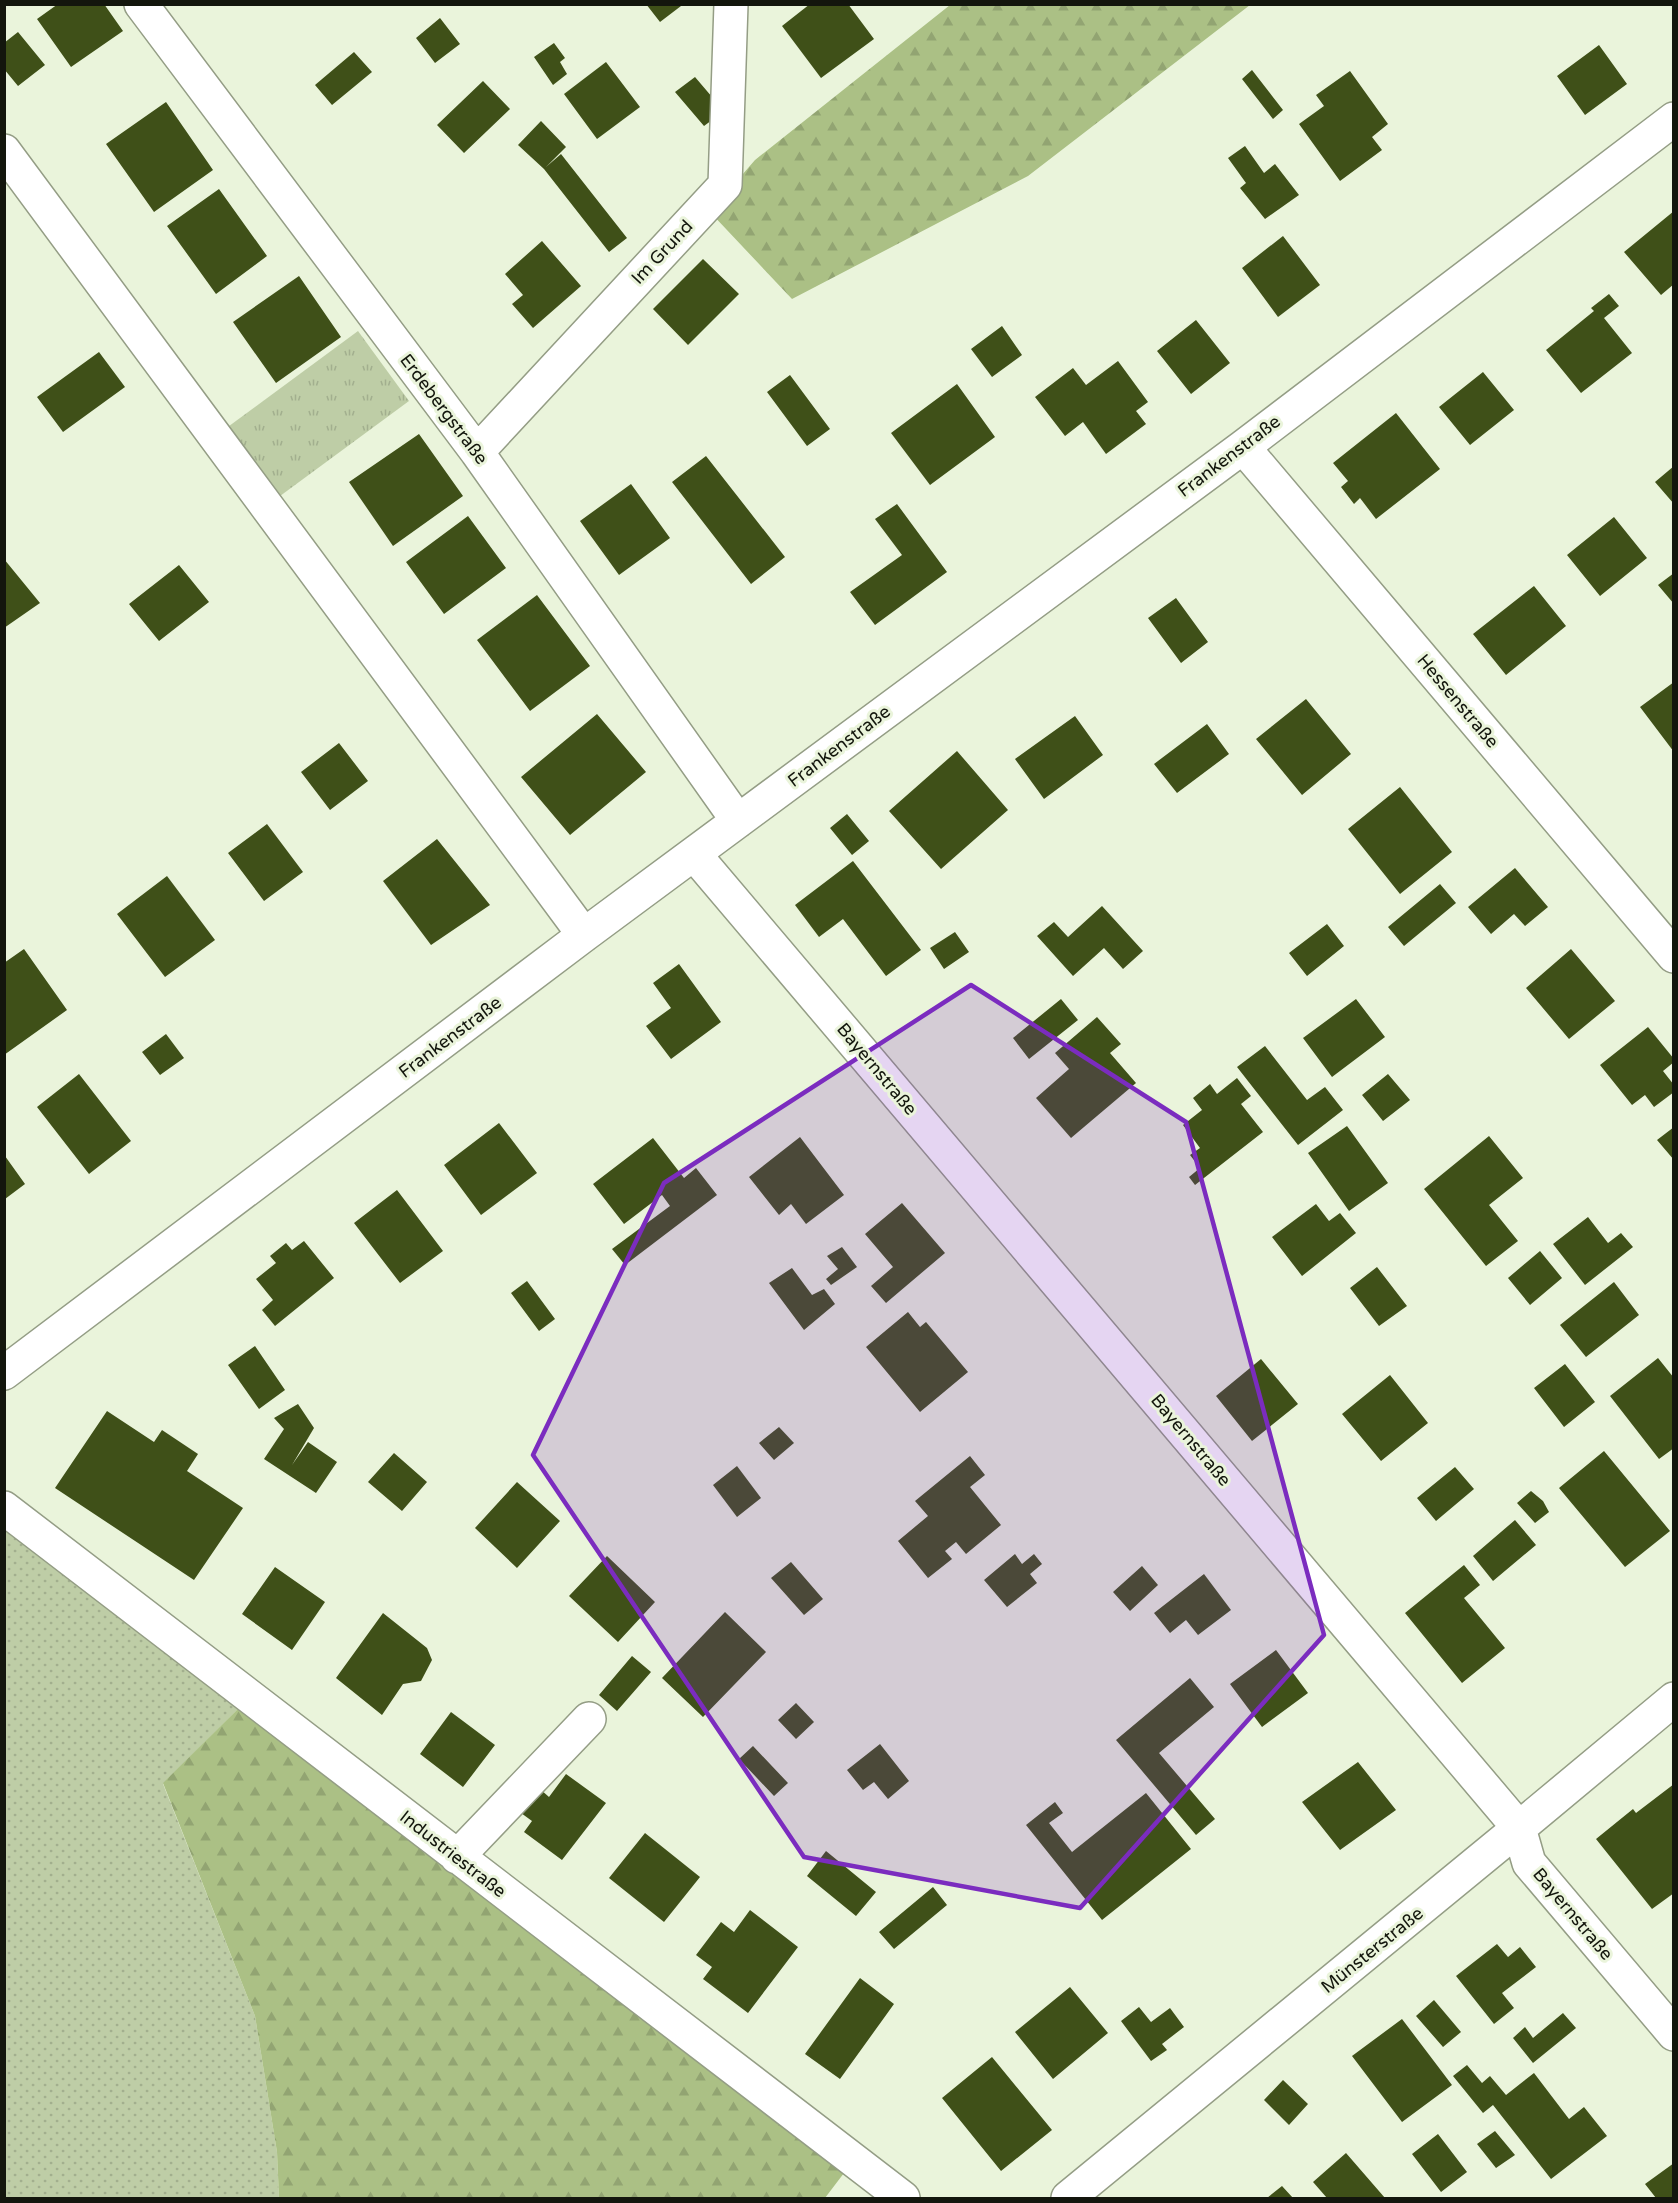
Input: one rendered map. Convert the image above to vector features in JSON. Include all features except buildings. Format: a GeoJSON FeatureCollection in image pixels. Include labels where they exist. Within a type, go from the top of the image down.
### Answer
{"type":"FeatureCollection","features":[{"type":"Feature","properties":{"kind":"street","name":"Erdebergstraße"},"geometry":{"type":"LineString","coordinates":[[141,4],[477,452],[738,821]]}},
{"type":"Feature","properties":{"kind":"street","name":"Im Grund"},"geometry":{"type":"LineString","coordinates":[[477,452],[725,185],[731,4]]}},
{"type":"Feature","properties":{"kind":"street","name":"Frankenstraße"},"geometry":{"type":"LineString","coordinates":[[4,1373],[584,935],[1242,447],[1674,119]]}},
{"type":"Feature","properties":{"kind":"street"},"geometry":{"type":"LineString","coordinates":[[4,151],[584,935]]}},
{"type":"Feature","properties":{"kind":"street","name":"Hessenstraße"},"geometry":{"type":"LineString","coordinates":[[1242,447],[1674,956]]}},
{"type":"Feature","properties":{"kind":"street","name":"Bayernstraße"},"geometry":{"type":"LineString","coordinates":[[694,854],[1519,1828],[1529,1863],[1674,2034]]}},
{"type":"Feature","properties":{"kind":"street","name":"Industriestraße"},"geometry":{"type":"LineString","coordinates":[[4,1508],[903,2199]]}},
{"type":"Feature","properties":{"kind":"street","name":"Münsterstraße"},"geometry":{"type":"LineString","coordinates":[[1068,2199],[1674,1699]]}},
{"type":"Feature","properties":{"kind":"street"},"geometry":{"type":"LineString","coordinates":[[457,1857],[589,1719]]}},
{"type":"Feature","properties":{"kind":"highlighted area"},"geometry":{"type":"Polygon","coordinates":[[[971,985],[1186,1122],[1324,1635],[1080,1908],[804,1857],[533,1455],[664,1183],[971,985]]]}},
{"type":"Feature","properties":{"kind":"green space"},"geometry":{"type":"Polygon","coordinates":[[[950,5],[1250,5],[1028,176],[792,299],[710,212],[755,160],[950,5]]]}},
{"type":"Feature","properties":{"kind":"green space"},"geometry":{"type":"Polygon","coordinates":[[[358,331],[409,401],[276,499],[225,429],[358,331]]]}},
{"type":"Feature","properties":{"kind":"green space"},"geometry":{"type":"Polygon","coordinates":[[[4,1517],[242,1705],[163,1784],[255,2016],[277,2152],[279,2198],[5,2198],[4,1517]]]}},
{"type":"Feature","properties":{"kind":"green space"},"geometry":{"type":"Polygon","coordinates":[[[242,1705],[844,2173],[825,2198],[279,2198],[277,2152],[255,2016],[163,1783],[242,1705]]]}}]}
